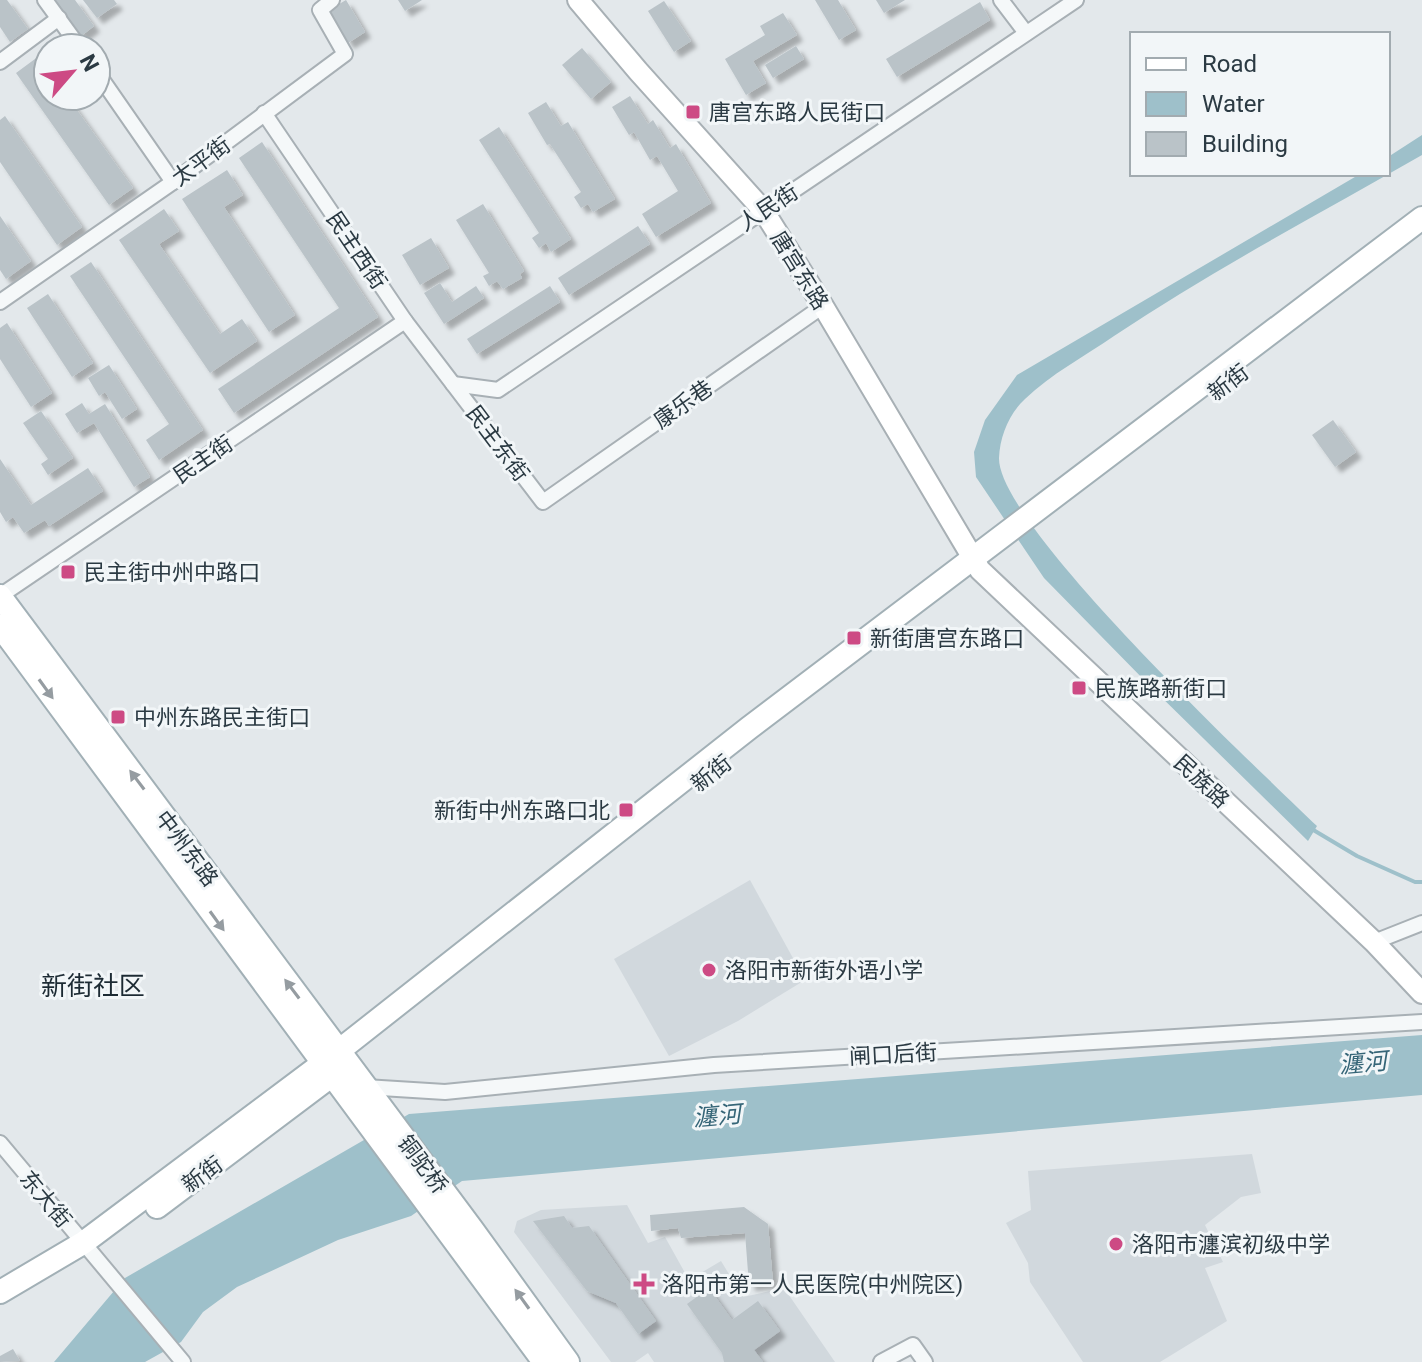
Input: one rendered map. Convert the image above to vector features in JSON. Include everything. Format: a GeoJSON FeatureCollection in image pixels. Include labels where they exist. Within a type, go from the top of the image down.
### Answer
{"type":"FeatureCollection","features":[{"type":"Feature","properties":{"kind":"main road","name":"新街"},"geometry":{"type":"LineString","coordinates":[[0,1307],[87,1249],[335,1064],[1422,218]]}},
{"type":"Feature","properties":{"kind":"main road","name":"新街"},"geometry":{"type":"LineString","coordinates":[[1046,512],[1422,236]]}},
{"type":"Feature","properties":{"kind":"main road","name":"中州东路"},"geometry":{"type":"LineString","coordinates":[[0,596],[335,1064]]}},
{"type":"Feature","properties":{"kind":"main road","name":"中州东路"},"geometry":{"type":"LineString","coordinates":[[0,626],[335,1064],[366,1100]]}},
{"type":"Feature","properties":{"kind":"main road","name":"铜驼桥"},"geometry":{"type":"LineString","coordinates":[[366,1100],[461,1231]]}},
{"type":"Feature","properties":{"kind":"main road"},"geometry":{"type":"LineString","coordinates":[[461,1231],[544,1362]]}},
{"type":"Feature","properties":{"kind":"main road"},"geometry":{"type":"LineString","coordinates":[[461,1231],[568,1362]]}},
{"type":"Feature","properties":{"kind":"main road"},"geometry":{"type":"LineString","coordinates":[[0,1292],[87,1249]]}},
{"type":"Feature","properties":{"kind":"street"},"geometry":{"type":"LineString","coordinates":[[45,0],[69,32]]}},
{"type":"Feature","properties":{"kind":"street","name":"太平街"},"geometry":{"type":"LineString","coordinates":[[0,302],[173,182],[345,54],[320,10],[332,0]]}},
{"type":"Feature","properties":{"kind":"street","name":"唐宫东路"},"geometry":{"type":"LineString","coordinates":[[578,0],[763,210],[977,565]]}},
{"type":"Feature","properties":{"kind":"street"},"geometry":{"type":"LineString","coordinates":[[1001,0],[1026,33]]}},
{"type":"Feature","properties":{"kind":"street","name":"人民街"},"geometry":{"type":"LineString","coordinates":[[453,384],[498,390],[1076,0]]}},
{"type":"Feature","properties":{"kind":"street"},"geometry":{"type":"LineString","coordinates":[[0,62],[59,18]]}},
{"type":"Feature","properties":{"kind":"street"},"geometry":{"type":"LineString","coordinates":[[112,94],[173,182]]}},
{"type":"Feature","properties":{"kind":"street","name":"民主西街"},"geometry":{"type":"LineString","coordinates":[[264,113],[405,321],[453,384]]}},
{"type":"Feature","properties":{"kind":"street","name":"康乐巷"},"geometry":{"type":"LineString","coordinates":[[543,502],[823,306]]}},
{"type":"Feature","properties":{"kind":"street","name":"民主街"},"geometry":{"type":"LineString","coordinates":[[0,596],[405,321]]}},
{"type":"Feature","properties":{"kind":"street","name":"民主东街"},"geometry":{"type":"LineString","coordinates":[[453,384],[543,502]]}},
{"type":"Feature","properties":{"kind":"street","name":"民族路"},"geometry":{"type":"LineString","coordinates":[[977,565],[1374,942],[1422,993]]}},
{"type":"Feature","properties":{"kind":"street"},"geometry":{"type":"LineString","coordinates":[[1374,942],[1422,923]]}},
{"type":"Feature","properties":{"kind":"street","name":"闸口后街"},"geometry":{"type":"LineString","coordinates":[[366,1100],[714,1065],[1422,1022]]}},
{"type":"Feature","properties":{"kind":"street","name":"东大街"},"geometry":{"type":"LineString","coordinates":[[0,1143],[183,1362]]}},
{"type":"Feature","properties":{"kind":"street"},"geometry":{"type":"LineString","coordinates":[[881,1362],[913,1345],[925,1362]]}},
{"type":"Feature","properties":{"kind":"shaded area","name":"洛阳市新街外语小学"},"geometry":{"type":"Polygon","coordinates":[[[750,880],[805,980],[738,1021],[669,1056],[614,959],[750,880]]]}},
{"type":"Feature","properties":{"kind":"shaded area","name":"洛阳市瀍滨初级中学"},"geometry":{"type":"Polygon","coordinates":[[[1252,1154],[1261,1193],[1241,1197],[1205,1225],[1223,1262],[1205,1268],[1227,1321],[1160,1362],[1083,1362],[1030,1282],[1028,1263],[1006,1223],[1031,1210],[1028,1171],[1252,1154]]]}},
{"type":"Feature","properties":{"kind":"shaded area","name":"洛阳市第一人民医院(中州院区)"},"geometry":{"type":"Polygon","coordinates":[[[627,1205],[648,1243],[665,1237],[689,1280],[721,1261],[743,1297],[784,1288],[835,1362],[654,1362],[648,1353],[635,1362],[611,1362],[514,1232],[517,1221],[541,1210],[627,1205]]]}},
{"type":"Feature","properties":{"kind":"water"},"geometry":{"type":"Polygon","coordinates":[[[1422,135],[1422,155],[1390,173],[1390,156],[1422,135]]]}},
{"type":"Feature","properties":{"kind":"water"},"geometry":{"type":"Polygon","coordinates":[[[1357,176],[1385,176],[1189,288],[1046,381],[1014,411],[1003,434],[999,458],[1010,491],[1040,536],[1136,646],[1317,826],[1308,841],[1044,578],[976,477],[974,452],[985,420],[1017,375],[1357,176]]]}},
{"type":"Feature","properties":{"kind":"water","name":"瀍河"},"geometry":{"type":"Polygon","coordinates":[[[1422,1035],[1422,1095],[462,1181],[411,1216],[338,1240],[237,1287],[203,1312],[181,1342],[145,1362],[54,1362],[125,1278],[409,1114],[1422,1035]]]}},
{"type":"Feature","properties":{"kind":"building"},"geometry":{"type":"Polygon","coordinates":[[[0,0],[7,0],[28,29],[10,42],[0,27],[0,0]]]}},
{"type":"Feature","properties":{"kind":"building"},"geometry":{"type":"Polygon","coordinates":[[[55,0],[75,0],[94,26],[86,32],[78,32],[55,0]]]}},
{"type":"Feature","properties":{"kind":"building"},"geometry":{"type":"Polygon","coordinates":[[[83,0],[114,0],[117,4],[97,18],[83,0]]]}},
{"type":"Feature","properties":{"kind":"building"},"geometry":{"type":"Polygon","coordinates":[[[346,0],[365,32],[348,43],[329,10],[346,0]]]}},
{"type":"Feature","properties":{"kind":"building"},"geometry":{"type":"Polygon","coordinates":[[[398,0],[422,0],[405,11],[398,0]]]}},
{"type":"Feature","properties":{"kind":"building"},"geometry":{"type":"Polygon","coordinates":[[[815,0],[838,0],[856,30],[839,40],[815,0]]]}},
{"type":"Feature","properties":{"kind":"building"},"geometry":{"type":"Polygon","coordinates":[[[876,0],[905,0],[884,13],[876,0]]]}},
{"type":"Feature","properties":{"kind":"building"},"geometry":{"type":"Polygon","coordinates":[[[664,1],[691,41],[674,52],[648,11],[664,1]]]}},
{"type":"Feature","properties":{"kind":"building"},"geometry":{"type":"Polygon","coordinates":[[[980,2],[990,20],[897,77],[886,59],[980,2]]]}},
{"type":"Feature","properties":{"kind":"building"},"geometry":{"type":"Polygon","coordinates":[[[783,13],[797,35],[753,61],[766,83],[746,95],[725,59],[765,35],[760,26],[783,13]]]}},
{"type":"Feature","properties":{"kind":"building"},"geometry":{"type":"Polygon","coordinates":[[[796,46],[804,59],[773,78],[765,65],[796,46]]]}},
{"type":"Feature","properties":{"kind":"building"},"geometry":{"type":"Polygon","coordinates":[[[582,48],[611,82],[591,99],[562,65],[582,48]]]}},
{"type":"Feature","properties":{"kind":"building"},"geometry":{"type":"Polygon","coordinates":[[[32,61],[32,96],[16,73],[32,61]]]}},
{"type":"Feature","properties":{"kind":"building"},"geometry":{"type":"Polygon","coordinates":[[[630,96],[648,124],[653,120],[670,148],[676,144],[711,203],[656,237],[642,214],[678,191],[657,156],[650,160],[634,132],[629,135],[612,107],[630,96]]]}},
{"type":"Feature","properties":{"kind":"building"},"geometry":{"type":"Polygon","coordinates":[[[546,102],[561,126],[568,122],[615,199],[593,212],[588,204],[581,208],[574,197],[581,192],[528,113],[546,102]]]}},
{"type":"Feature","properties":{"kind":"building"},"geometry":{"type":"Polygon","coordinates":[[[43,112],[78,112],[133,188],[109,205],[43,112]]]}},
{"type":"Feature","properties":{"kind":"building"},"geometry":{"type":"Polygon","coordinates":[[[5,116],[82,227],[57,245],[0,162],[0,120],[5,116]]]}},
{"type":"Feature","properties":{"kind":"building"},"geometry":{"type":"Polygon","coordinates":[[[499,127],[571,239],[551,252],[546,243],[539,248],[532,238],[539,233],[479,140],[499,127]]]}},
{"type":"Feature","properties":{"kind":"building"},"geometry":{"type":"Polygon","coordinates":[[[262,142],[378,317],[234,413],[218,389],[339,308],[239,158],[262,142]]]}},
{"type":"Feature","properties":{"kind":"building"},"geometry":{"type":"Polygon","coordinates":[[[227,170],[243,195],[224,207],[295,315],[269,332],[182,199],[227,170]]]}},
{"type":"Feature","properties":{"kind":"building"},"geometry":{"type":"Polygon","coordinates":[[[483,204],[524,271],[520,274],[522,278],[503,289],[497,281],[489,286],[483,276],[489,273],[456,220],[483,204]]]}},
{"type":"Feature","properties":{"kind":"building"},"geometry":{"type":"Polygon","coordinates":[[[164,209],[179,231],[159,244],[220,334],[242,319],[257,341],[210,373],[119,240],[164,209]]]}},
{"type":"Feature","properties":{"kind":"building"},"geometry":{"type":"Polygon","coordinates":[[[0,216],[31,261],[6,279],[0,270],[0,216]]]}},
{"type":"Feature","properties":{"kind":"building"},"geometry":{"type":"Polygon","coordinates":[[[638,226],[650,244],[569,295],[558,278],[638,226]]]}},
{"type":"Feature","properties":{"kind":"building"},"geometry":{"type":"Polygon","coordinates":[[[431,238],[449,268],[420,285],[402,255],[431,238]]]}},
{"type":"Feature","properties":{"kind":"building"},"geometry":{"type":"Polygon","coordinates":[[[91,262],[203,430],[159,460],[146,440],[169,424],[70,276],[91,262]]]}},
{"type":"Feature","properties":{"kind":"building"},"geometry":{"type":"Polygon","coordinates":[[[440,283],[452,302],[476,286],[484,298],[444,324],[424,293],[440,283]]]}},
{"type":"Feature","properties":{"kind":"building"},"geometry":{"type":"Polygon","coordinates":[[[550,286],[560,302],[477,354],[467,339],[550,286]]]}},
{"type":"Feature","properties":{"kind":"building"},"geometry":{"type":"Polygon","coordinates":[[[48,294],[93,363],[72,377],[27,308],[48,294]]]}},
{"type":"Feature","properties":{"kind":"building"},"geometry":{"type":"Polygon","coordinates":[[[7,323],[52,393],[31,407],[0,359],[0,328],[7,323]]]}},
{"type":"Feature","properties":{"kind":"building"},"geometry":{"type":"Polygon","coordinates":[[[109,365],[137,409],[122,419],[105,392],[99,396],[88,378],[109,365]]]}},
{"type":"Feature","properties":{"kind":"building"},"geometry":{"type":"Polygon","coordinates":[[[82,403],[89,414],[105,404],[150,477],[134,487],[94,423],[77,433],[65,414],[82,403]]]}},
{"type":"Feature","properties":{"kind":"building"},"geometry":{"type":"Polygon","coordinates":[[[41,411],[73,458],[48,475],[41,464],[48,459],[23,423],[41,411]]]}},
{"type":"Feature","properties":{"kind":"building"},"geometry":{"type":"Polygon","coordinates":[[[1333,420],[1356,452],[1335,467],[1312,435],[1333,420]]]}},
{"type":"Feature","properties":{"kind":"building"},"geometry":{"type":"Polygon","coordinates":[[[0,459],[31,505],[88,468],[103,491],[49,526],[45,520],[24,533],[13,517],[6,522],[0,512],[0,459]]]}},
{"type":"Feature","properties":{"kind":"building"},"geometry":{"type":"Polygon","coordinates":[[[744,1207],[768,1224],[773,1283],[749,1285],[745,1233],[681,1238],[678,1228],[651,1231],[650,1215],[744,1207]]]}},
{"type":"Feature","properties":{"kind":"building"},"geometry":{"type":"Polygon","coordinates":[[[564,1216],[572,1228],[589,1226],[656,1321],[638,1334],[616,1303],[587,1291],[533,1221],[564,1216]]]}},
{"type":"Feature","properties":{"kind":"building"},"geometry":{"type":"Polygon","coordinates":[[[709,1288],[732,1320],[758,1301],[780,1331],[754,1350],[763,1362],[724,1362],[722,1353],[687,1304],[709,1288]]]}},
{"type":"Feature","properties":{"kind":"building"},"geometry":{"type":"Polygon","coordinates":[[[13,1349],[20,1361],[0,1362],[0,1356],[13,1349]]]}},
{"type":"Feature","properties":{"kind":"waterway"},"geometry":{"type":"LineString","coordinates":[[1310,828],[1357,856],[1415,882],[1422,882]]}},
{"type":"Feature","properties":{"kind":"place","name":"唐宫东路人民街口"},"geometry":{"type":"Point","coordinates":[693,112]}},
{"type":"Feature","properties":{"kind":"place","name":"民主街中州中路口"},"geometry":{"type":"Point","coordinates":[68,572]}},
{"type":"Feature","properties":{"kind":"place","name":"新街唐宫东路口"},"geometry":{"type":"Point","coordinates":[854,638]}},
{"type":"Feature","properties":{"kind":"place","name":"民族路新街口"},"geometry":{"type":"Point","coordinates":[1079,688]}},
{"type":"Feature","properties":{"kind":"place","name":"中州东路民主街口"},"geometry":{"type":"Point","coordinates":[118,717]}},
{"type":"Feature","properties":{"kind":"place","name":"新街中州东路口北"},"geometry":{"type":"Point","coordinates":[626,810]}},
{"type":"Feature","properties":{"kind":"place","name":"洛阳市新街外语小学"},"geometry":{"type":"Point","coordinates":[709,970]}},
{"type":"Feature","properties":{"kind":"place","name":"洛阳市瀍滨初级中学"},"geometry":{"type":"Point","coordinates":[1116,1244]}},
{"type":"Feature","properties":{"kind":"place","name":"洛阳市第一人民医院(中州院区)"},"geometry":{"type":"Point","coordinates":[644,1284]}},
{"type":"Feature","properties":{"kind":"district","name":"新街社区"},"geometry":{"type":"Point","coordinates":[93,986]}}]}
